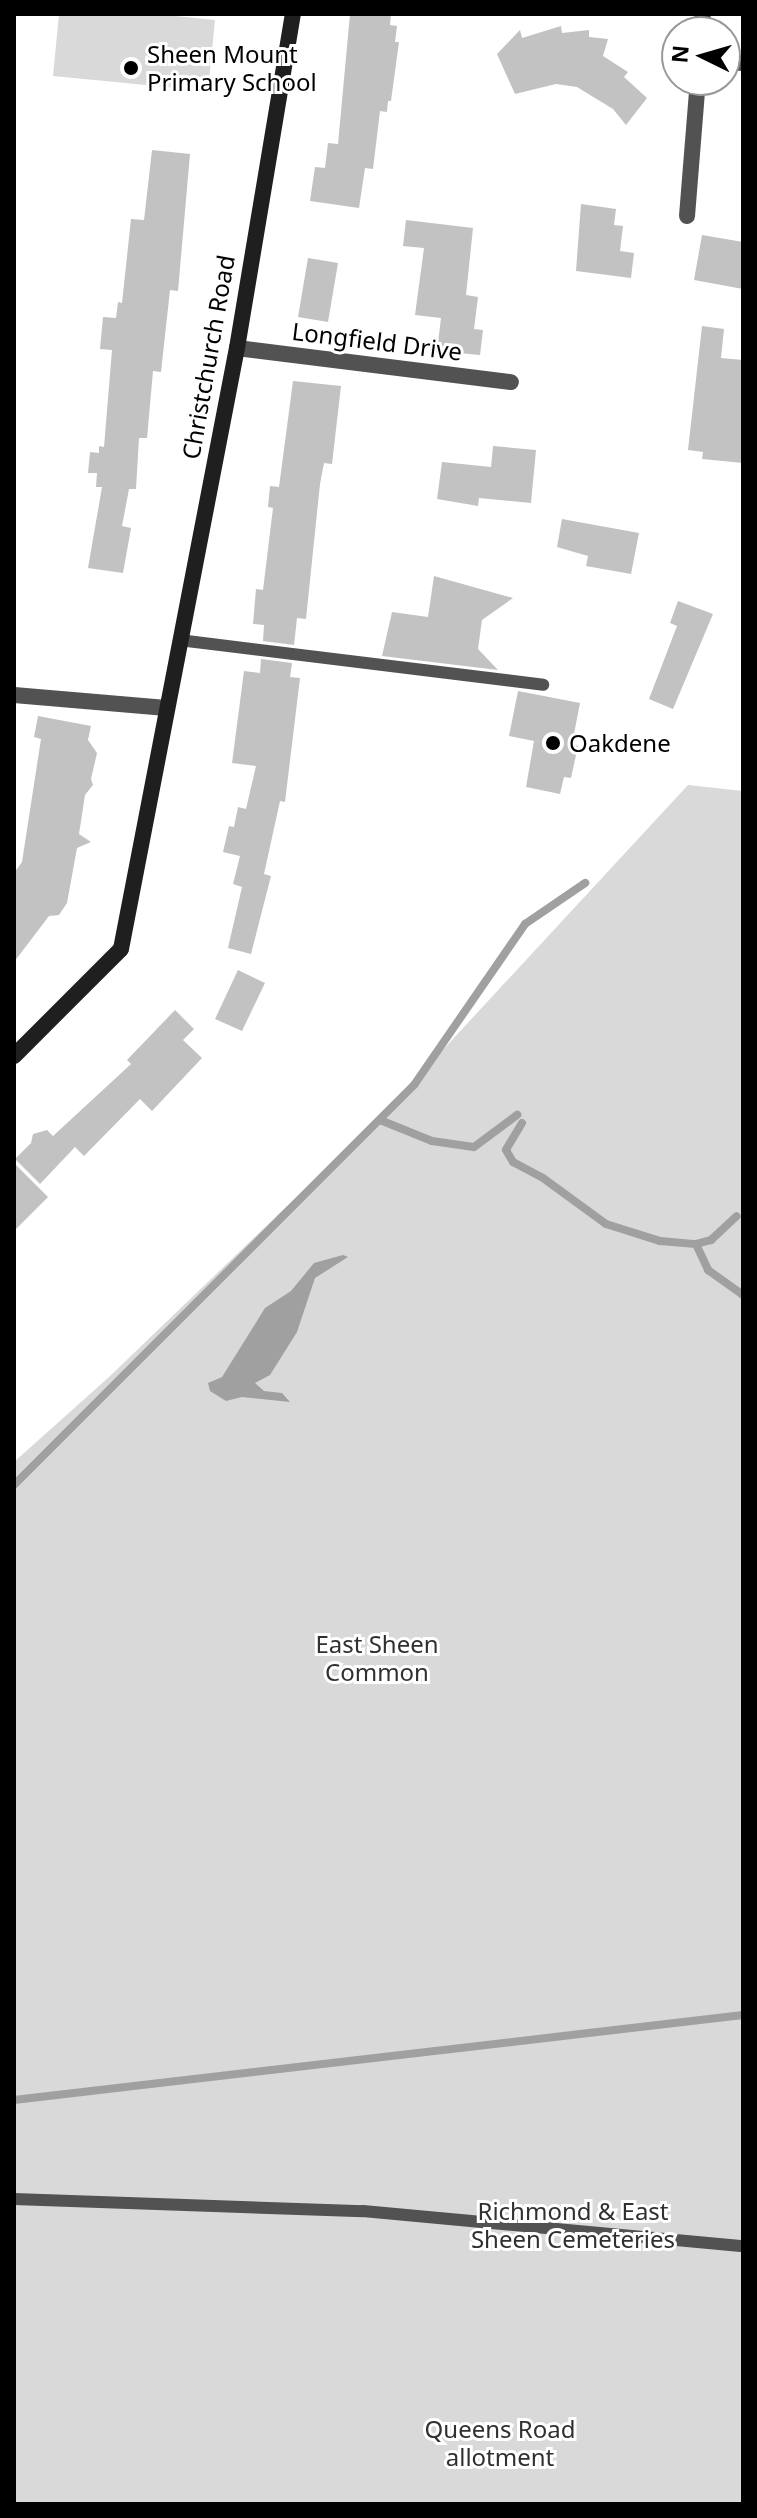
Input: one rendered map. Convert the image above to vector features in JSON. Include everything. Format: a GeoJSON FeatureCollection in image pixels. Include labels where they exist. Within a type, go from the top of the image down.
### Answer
{"type":"FeatureCollection","features":[{"type":"Feature","properties":{"kind":"street","name":"Christchurch Road"},"geometry":{"type":"LineString","coordinates":[[14,1056],[121,949],[237,348],[293,14]]}},
{"type":"Feature","properties":{"kind":"street"},"geometry":{"type":"LineString","coordinates":[[687,216],[697,96]]}},
{"type":"Feature","properties":{"kind":"street","name":"Longfield Drive"},"geometry":{"type":"LineString","coordinates":[[237,348],[511,382]]}},
{"type":"Feature","properties":{"kind":"street"},"geometry":{"type":"LineString","coordinates":[[14,695],[166,708]]}},
{"type":"Feature","properties":{"kind":"lane"},"geometry":{"type":"LineString","coordinates":[[179,640],[543,685]]}},
{"type":"Feature","properties":{"kind":"lane"},"geometry":{"type":"LineString","coordinates":[[14,2199],[363,2211],[743,2246]]}},
{"type":"Feature","properties":{"kind":"green space"},"geometry":{"type":"Polygon","coordinates":[[[59,14],[155,14],[215,20],[208,91],[53,76],[59,14]]]}},
{"type":"Feature","properties":{"kind":"green space","name":"East Sheen Common"},"geometry":{"type":"Polygon","coordinates":[[[688,785],[743,791],[743,2504],[14,2504],[14,1462],[109,1377],[390,1107],[688,785]]]}},
{"type":"Feature","properties":{"kind":"shaded area"},"geometry":{"type":"Polygon","coordinates":[[[343,1255],[348,1257],[315,1278],[297,1332],[270,1375],[255,1383],[264,1391],[282,1393],[290,1402],[242,1397],[226,1401],[210,1391],[208,1383],[222,1377],[265,1308],[291,1291],[314,1263],[343,1255]]]}},
{"type":"Feature","properties":{"kind":"building"},"geometry":{"type":"Polygon","coordinates":[[[350,14],[391,14],[390,25],[397,26],[395,42],[399,42],[391,101],[388,101],[387,112],[380,111],[373,169],[365,168],[359,208],[310,201],[315,167],[325,168],[328,143],[338,144],[350,14]]]}},
{"type":"Feature","properties":{"kind":"building"},"geometry":{"type":"Polygon","coordinates":[[[561,26],[562,33],[589,30],[589,37],[608,39],[603,56],[628,72],[624,77],[647,98],[626,125],[613,109],[577,87],[556,84],[515,94],[497,54],[520,30],[522,38],[561,26]]]}},
{"type":"Feature","properties":{"kind":"building"},"geometry":{"type":"Polygon","coordinates":[[[152,150],[190,154],[178,291],[170,290],[161,372],[153,371],[147,438],[139,438],[136,489],[129,489],[122,526],[131,528],[123,573],[88,568],[102,487],[96,487],[97,473],[88,473],[90,452],[99,453],[99,446],[104,447],[112,350],[100,349],[103,317],[116,318],[118,302],[122,303],[131,219],[144,220],[152,150]]]}},
{"type":"Feature","properties":{"kind":"building"},"geometry":{"type":"Polygon","coordinates":[[[581,204],[616,209],[614,225],[623,226],[620,251],[634,253],[631,278],[576,271],[581,204]]]}},
{"type":"Feature","properties":{"kind":"building"},"geometry":{"type":"Polygon","coordinates":[[[406,220],[473,228],[466,295],[478,297],[474,329],[483,330],[480,355],[437,351],[441,318],[415,315],[424,248],[403,246],[406,220]]]}},
{"type":"Feature","properties":{"kind":"building"},"geometry":{"type":"Polygon","coordinates":[[[702,235],[743,242],[743,289],[694,280],[702,235]]]}},
{"type":"Feature","properties":{"kind":"building"},"geometry":{"type":"Polygon","coordinates":[[[308,258],[338,263],[328,322],[298,317],[308,258]]]}},
{"type":"Feature","properties":{"kind":"building"},"geometry":{"type":"Polygon","coordinates":[[[702,326],[724,329],[721,358],[743,360],[743,463],[702,459],[703,452],[688,450],[702,326]]]}},
{"type":"Feature","properties":{"kind":"building"},"geometry":{"type":"Polygon","coordinates":[[[293,381],[341,386],[332,464],[324,463],[320,484],[306,619],[297,618],[294,645],[263,641],[264,625],[253,624],[256,589],[263,590],[273,508],[268,507],[270,486],[279,487],[293,381]]]}},
{"type":"Feature","properties":{"kind":"building"},"geometry":{"type":"Polygon","coordinates":[[[493,446],[536,450],[531,503],[479,498],[478,506],[437,499],[442,462],[491,467],[493,446]]]}},
{"type":"Feature","properties":{"kind":"building"},"geometry":{"type":"Polygon","coordinates":[[[562,519],[639,533],[631,574],[586,566],[588,556],[557,547],[562,519]]]}},
{"type":"Feature","properties":{"kind":"building"},"geometry":{"type":"Polygon","coordinates":[[[434,576],[513,598],[482,620],[478,649],[498,670],[382,656],[392,612],[428,617],[434,576]]]}},
{"type":"Feature","properties":{"kind":"building"},"geometry":{"type":"Polygon","coordinates":[[[678,601],[713,614],[673,709],[649,699],[677,626],[670,623],[678,601]]]}},
{"type":"Feature","properties":{"kind":"building"},"geometry":{"type":"Polygon","coordinates":[[[261,659],[292,663],[290,677],[300,678],[285,802],[280,801],[264,874],[271,876],[251,954],[228,948],[242,887],[233,884],[240,856],[223,852],[229,826],[234,827],[238,807],[246,809],[256,766],[232,763],[244,671],[260,673],[261,659]]]}},
{"type":"Feature","properties":{"kind":"building","name":"Oakdene"},"geometry":{"type":"Polygon","coordinates":[[[518,691],[580,703],[572,744],[578,746],[571,778],[564,777],[560,794],[526,787],[534,741],[509,736],[518,691]]]}},
{"type":"Feature","properties":{"kind":"building"},"geometry":{"type":"Polygon","coordinates":[[[38,716],[91,726],[88,740],[97,753],[91,779],[93,785],[85,795],[79,834],[91,842],[77,848],[67,903],[59,915],[49,916],[14,962],[14,873],[22,862],[41,739],[34,737],[38,716]]]}},
{"type":"Feature","properties":{"kind":"building"},"geometry":{"type":"Polygon","coordinates":[[[238,970],[265,983],[242,1031],[215,1019],[238,970]]]}},
{"type":"Feature","properties":{"kind":"building"},"geometry":{"type":"Polygon","coordinates":[[[175,1010],[194,1029],[183,1040],[202,1058],[152,1111],[140,1099],[84,1156],[75,1147],[40,1184],[15,1159],[31,1143],[33,1134],[47,1130],[53,1136],[131,1064],[127,1060],[175,1010]]]}},
{"type":"Feature","properties":{"kind":"building"},"geometry":{"type":"Polygon","coordinates":[[[14,1163],[48,1197],[14,1231],[14,1163]]]}},
{"type":"Feature","properties":{"kind":"waterway"},"geometry":{"type":"LineString","coordinates":[[14,1485],[414,1085],[525,924],[585,883]]}},
{"type":"Feature","properties":{"kind":"waterway"},"geometry":{"type":"LineString","coordinates":[[380,1120],[432,1141],[474,1147],[517,1115]]}},
{"type":"Feature","properties":{"kind":"waterway"},"geometry":{"type":"LineString","coordinates":[[522,1123],[506,1150],[513,1162],[543,1178],[606,1224],[660,1241],[696,1244],[711,1240],[737,1216]]}},
{"type":"Feature","properties":{"kind":"waterway"},"geometry":{"type":"LineString","coordinates":[[696,1244],[708,1270],[743,1295]]}},
{"type":"Feature","properties":{"kind":"waterway"},"geometry":{"type":"LineString","coordinates":[[14,2100],[743,2015]]}},
{"type":"Feature","properties":{"kind":"place","name":"Sheen Mount Primary School"},"geometry":{"type":"Point","coordinates":[131,68]}},
{"type":"Feature","properties":{"kind":"place","name":"Oakdene"},"geometry":{"type":"Point","coordinates":[553,743]}},
{"type":"Feature","properties":{"kind":"park label","name":"Richmond & East Sheen Cemeteries"},"geometry":{"type":"Point","coordinates":[573,2225]}},
{"type":"Feature","properties":{"kind":"park label","name":"Queens Road allotment"},"geometry":{"type":"Point","coordinates":[500,2443]}}]}
